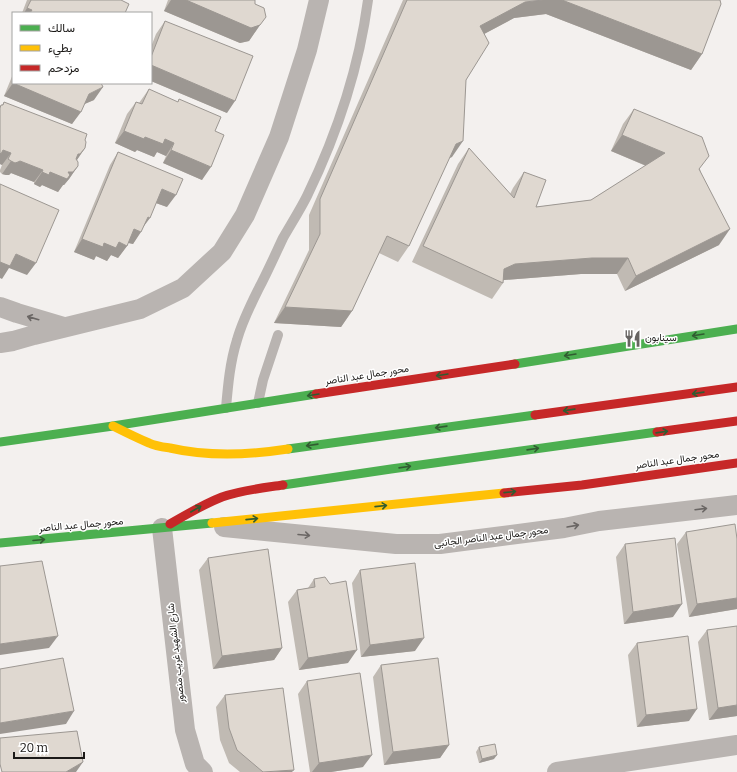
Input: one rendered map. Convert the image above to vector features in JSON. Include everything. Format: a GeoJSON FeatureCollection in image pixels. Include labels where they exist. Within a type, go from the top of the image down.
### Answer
{"type":"FeatureCollection","features":[{"type":"Feature","properties":{"kind":"main road","name":"محور جمال عبد الناصر"},"geometry":{"type":"LineString","coordinates":[[0,442],[113,426],[737,328]]}},
{"type":"Feature","properties":{"kind":"main road"},"geometry":{"type":"LineString","coordinates":[[113,426],[150,444],[182,451],[216,454],[261,453],[737,388]]}},
{"type":"Feature","properties":{"kind":"main road"},"geometry":{"type":"LineString","coordinates":[[162,528],[202,506],[223,497],[244,491],[737,421]]}},
{"type":"Feature","properties":{"kind":"main road","name":"محور جمال عبد الناصر"},"geometry":{"type":"LineString","coordinates":[[0,543],[196,525],[582,485],[737,463]]}},
{"type":"Feature","properties":{"kind":"street"},"geometry":{"type":"LineString","coordinates":[[0,343],[66,328],[140,308],[183,288],[222,252],[245,215],[279,137],[306,50],[319,0]]}},
{"type":"Feature","properties":{"kind":"street"},"geometry":{"type":"LineString","coordinates":[[0,307],[66,328]]}},
{"type":"Feature","properties":{"kind":"street","name":"محور جمال عبد الناصر الجانبى"},"geometry":{"type":"LineString","coordinates":[[196,525],[396,544],[440,544],[564,528],[599,521],[737,505]]}},
{"type":"Feature","properties":{"kind":"street","name":"شارع الشهيد غريب منصور"},"geometry":{"type":"LineString","coordinates":[[162,528],[185,730],[195,764],[203,772]]}},
{"type":"Feature","properties":{"kind":"street"},"geometry":{"type":"LineString","coordinates":[[557,772],[737,745]]}},
{"type":"Feature","properties":{"kind":"lane"},"geometry":{"type":"LineString","coordinates":[[226,408],[231,362],[237,339],[245,317],[283,238],[306,197],[326,153],[343,108],[356,62],[368,0]]}},
{"type":"Feature","properties":{"kind":"lane"},"geometry":{"type":"LineString","coordinates":[[258,403],[278,335]]}},
{"type":"Feature","properties":{"kind":"building"},"geometry":{"type":"Polygon","coordinates":[[[31,0],[121,0],[129,4],[125,12],[31,12],[32,10],[27,8],[31,0]]]}},
{"type":"Feature","properties":{"kind":"building"},"geometry":{"type":"Polygon","coordinates":[[[186,0],[255,0],[255,4],[264,8],[266,17],[260,25],[251,28],[186,0]]]}},
{"type":"Feature","properties":{"kind":"building"},"geometry":{"type":"Polygon","coordinates":[[[407,0],[543,0],[525,2],[480,26],[489,43],[466,80],[463,141],[456,144],[409,246],[387,236],[352,311],[285,307],[320,234],[320,199],[407,0]]]}},
{"type":"Feature","properties":{"kind":"building"},"geometry":{"type":"Polygon","coordinates":[[[562,0],[720,0],[721,4],[702,54],[562,0]]]}},
{"type":"Feature","properties":{"kind":"building"},"geometry":{"type":"Polygon","coordinates":[[[165,21],[253,56],[235,101],[152,65],[152,54],[165,21]]]}},
{"type":"Feature","properties":{"kind":"building"},"geometry":{"type":"Polygon","coordinates":[[[15,84],[102,84],[103,87],[89,94],[81,112],[15,84]]]}},
{"type":"Feature","properties":{"kind":"building"},"geometry":{"type":"Polygon","coordinates":[[[149,89],[178,102],[179,99],[221,117],[215,131],[224,135],[211,167],[171,150],[174,143],[165,139],[163,144],[145,137],[144,139],[124,131],[136,102],[142,104],[149,89]]]}},
{"type":"Feature","properties":{"kind":"building"},"geometry":{"type":"Polygon","coordinates":[[[4,102],[87,134],[85,148],[80,154],[78,154],[76,159],[78,166],[73,172],[68,172],[70,175],[67,179],[50,172],[49,175],[42,172],[43,170],[20,161],[15,163],[8,159],[11,153],[3,150],[1,154],[0,153],[0,108],[4,102]]]}},
{"type":"Feature","properties":{"kind":"building"},"geometry":{"type":"Polygon","coordinates":[[[634,109],[702,137],[709,156],[699,169],[730,229],[636,276],[628,258],[592,258],[515,264],[504,269],[503,283],[423,246],[469,148],[514,198],[524,172],[546,180],[536,207],[591,200],[665,153],[622,135],[634,109]]]}},
{"type":"Feature","properties":{"kind":"building"},"geometry":{"type":"Polygon","coordinates":[[[118,152],[183,179],[176,195],[162,189],[150,218],[148,217],[141,232],[134,229],[127,246],[119,242],[116,248],[104,243],[103,247],[82,239],[118,152]]]}},
{"type":"Feature","properties":{"kind":"building"},"geometry":{"type":"Polygon","coordinates":[[[0,184],[59,210],[36,263],[16,254],[10,266],[0,262],[0,184]]]}},
{"type":"Feature","properties":{"kind":"building"},"geometry":{"type":"Polygon","coordinates":[[[735,524],[737,539],[737,598],[697,604],[686,532],[735,524]]]}},
{"type":"Feature","properties":{"kind":"building"},"geometry":{"type":"Polygon","coordinates":[[[675,538],[682,604],[633,612],[625,544],[675,538]]]}},
{"type":"Feature","properties":{"kind":"building"},"geometry":{"type":"Polygon","coordinates":[[[268,549],[282,648],[222,656],[208,558],[268,549]]]}},
{"type":"Feature","properties":{"kind":"building"},"geometry":{"type":"Polygon","coordinates":[[[42,561],[58,636],[0,644],[0,566],[42,561]]]}},
{"type":"Feature","properties":{"kind":"building"},"geometry":{"type":"Polygon","coordinates":[[[415,563],[424,638],[370,645],[360,570],[415,563]]]}},
{"type":"Feature","properties":{"kind":"building"},"geometry":{"type":"Polygon","coordinates":[[[325,577],[330,584],[346,581],[357,650],[308,658],[297,590],[315,587],[314,579],[325,577]]]}},
{"type":"Feature","properties":{"kind":"building"},"geometry":{"type":"Polygon","coordinates":[[[737,626],[737,705],[718,708],[707,630],[737,626]]]}},
{"type":"Feature","properties":{"kind":"building"},"geometry":{"type":"Polygon","coordinates":[[[688,636],[697,709],[646,715],[637,643],[688,636]]]}},
{"type":"Feature","properties":{"kind":"building"},"geometry":{"type":"Polygon","coordinates":[[[63,658],[74,711],[0,723],[0,669],[63,658]]]}},
{"type":"Feature","properties":{"kind":"building"},"geometry":{"type":"Polygon","coordinates":[[[438,658],[449,745],[393,752],[381,665],[438,658]]]}},
{"type":"Feature","properties":{"kind":"building"},"geometry":{"type":"Polygon","coordinates":[[[360,673],[372,755],[319,763],[307,681],[360,673]]]}},
{"type":"Feature","properties":{"kind":"building"},"geometry":{"type":"Polygon","coordinates":[[[283,688],[294,770],[263,772],[237,750],[229,728],[225,695],[283,688]]]}},
{"type":"Feature","properties":{"kind":"building"},"geometry":{"type":"Polygon","coordinates":[[[77,731],[83,762],[66,772],[2,772],[0,764],[0,738],[77,731]]]}},
{"type":"Feature","properties":{"kind":"building"},"geometry":{"type":"Polygon","coordinates":[[[495,744],[497,755],[482,759],[479,747],[495,744]]]}},
{"type":"Feature","properties":{"kind":"traffic: fast"},"geometry":{"type":"LineString","coordinates":[[515,364],[737,329]]}},
{"type":"Feature","properties":{"kind":"traffic: fast"},"geometry":{"type":"LineString","coordinates":[[0,442],[316,394]]}},
{"type":"Feature","properties":{"kind":"traffic: fast"},"geometry":{"type":"LineString","coordinates":[[288,449],[535,415]]}},
{"type":"Feature","properties":{"kind":"traffic: fast"},"geometry":{"type":"LineString","coordinates":[[283,485],[657,432]]}},
{"type":"Feature","properties":{"kind":"traffic: fast"},"geometry":{"type":"LineString","coordinates":[[0,543],[212,523]]}},
{"type":"Feature","properties":{"kind":"traffic: slow"},"geometry":{"type":"LineString","coordinates":[[113,426],[154,445],[199,453],[244,454],[288,449]]}},
{"type":"Feature","properties":{"kind":"traffic: slow"},"geometry":{"type":"LineString","coordinates":[[212,523],[504,493]]}},
{"type":"Feature","properties":{"kind":"traffic: jam"},"geometry":{"type":"LineString","coordinates":[[316,394],[515,364]]}},
{"type":"Feature","properties":{"kind":"traffic: jam"},"geometry":{"type":"LineString","coordinates":[[535,415],[737,387]]}},
{"type":"Feature","properties":{"kind":"traffic: jam"},"geometry":{"type":"LineString","coordinates":[[657,432],[737,421]]}},
{"type":"Feature","properties":{"kind":"traffic: jam"},"geometry":{"type":"LineString","coordinates":[[504,493],[582,485],[737,463]]}},
{"type":"Feature","properties":{"kind":"traffic: jam"},"geometry":{"type":"LineString","coordinates":[[170,524],[202,506],[222,497],[245,491],[283,485]]}},
{"type":"Feature","properties":{"kind":"place","name":"سينابون"},"geometry":{"type":"Point","coordinates":[632,338]}}]}
